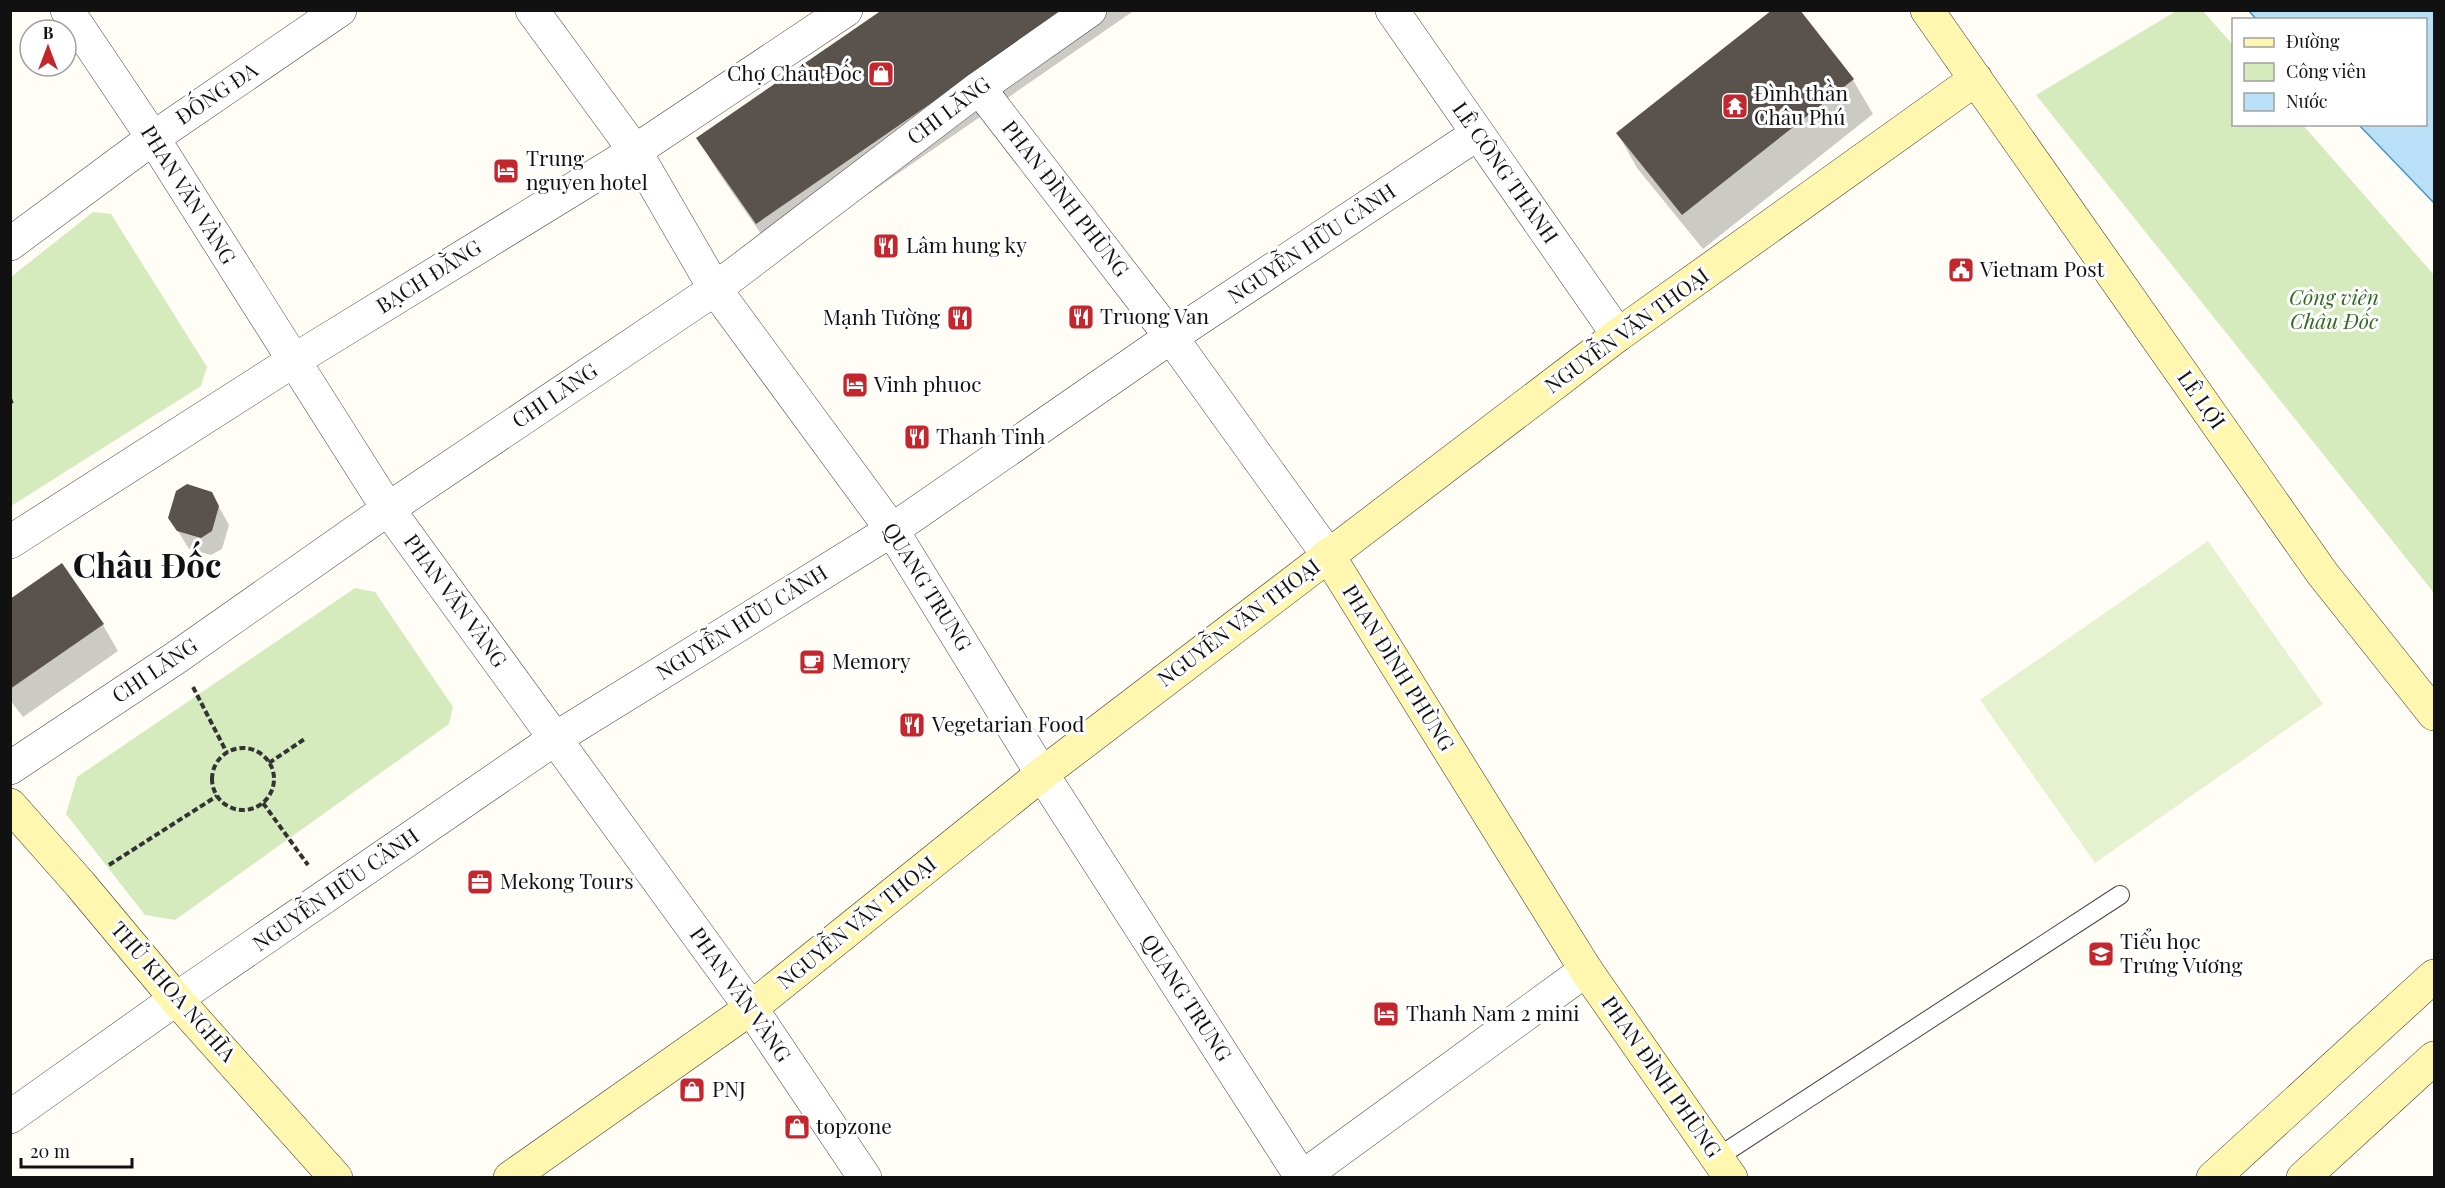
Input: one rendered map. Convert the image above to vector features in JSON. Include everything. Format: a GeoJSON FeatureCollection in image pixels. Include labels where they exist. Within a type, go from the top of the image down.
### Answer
{"type":"FeatureCollection","features":[{"type":"Feature","properties":{"kind":"main road","name":"LÊ LỢI"},"geometry":{"type":"LineString","coordinates":[[1927,10],[2322,573],[2434,714]]}},
{"type":"Feature","properties":{"kind":"main road","name":"NGUYỄN VĂN THOẠI"},"geometry":{"type":"LineString","coordinates":[[510,1178],[751,1008],[1042,774],[1618,335],[1976,79]]}},
{"type":"Feature","properties":{"kind":"main road","name":"PHAN ĐÌNH PHÙNG"},"geometry":{"type":"LineString","coordinates":[[1328,555],[1586,970],[1724,1167]]}},
{"type":"Feature","properties":{"kind":"main road","name":"THỦ KHOA NGHĨA"},"geometry":{"type":"LineString","coordinates":[[10,805],[80,884],[176,999],[336,1178]]}},
{"type":"Feature","properties":{"kind":"main road"},"geometry":{"type":"LineString","coordinates":[[2213,1178],[2434,976]]}},
{"type":"Feature","properties":{"kind":"main road"},"geometry":{"type":"LineString","coordinates":[[2303,1178],[2434,1058]]}},
{"type":"Feature","properties":{"kind":"street","name":"PHAN VĂN VÀNG"},"geometry":{"type":"LineString","coordinates":[[67,10],[153,138],[388,509],[751,1008],[865,1178]]}},
{"type":"Feature","properties":{"kind":"street","name":"ĐỐNG ĐA"},"geometry":{"type":"LineString","coordinates":[[10,244],[153,138],[340,10]]}},
{"type":"Feature","properties":{"kind":"street","name":"QUANG TRUNG"},"geometry":{"type":"LineString","coordinates":[[532,10],[634,151],[715,289],[892,530],[1042,774],[1302,1177]]}},
{"type":"Feature","properties":{"kind":"street","name":"BẠCH ĐẰNG"},"geometry":{"type":"LineString","coordinates":[[10,542],[293,361],[634,151],[846,10]]}},
{"type":"Feature","properties":{"kind":"street","name":"CHI LĂNG"},"geometry":{"type":"LineString","coordinates":[[10,768],[177,657],[388,509],[715,289],[979,88],[1090,10]]}},
{"type":"Feature","properties":{"kind":"street","name":"LÊ CÔNG THÀNH"},"geometry":{"type":"LineString","coordinates":[[1392,10],[1618,335]]}},
{"type":"Feature","properties":{"kind":"street","name":"PHAN ĐÌNH PHÙNG"},"geometry":{"type":"LineString","coordinates":[[979,88],[1171,338],[1328,555]]}},
{"type":"Feature","properties":{"kind":"street","name":"NGUYỄN HỮU CẢNH"},"geometry":{"type":"LineString","coordinates":[[10,1117],[176,999],[556,738],[892,530],[1171,338],[1478,134]]}},
{"type":"Feature","properties":{"kind":"street"},"geometry":{"type":"LineString","coordinates":[[1302,1177],[1586,970]]}},
{"type":"Feature","properties":{"kind":"lane"},"geometry":{"type":"LineString","coordinates":[[1724,1167],[2120,895]]}},
{"type":"Feature","properties":{"kind":"path"},"geometry":{"type":"LineString","coordinates":[[177,657],[227,753]]}},
{"type":"Feature","properties":{"kind":"path"},"geometry":{"type":"LineString","coordinates":[[269,763],[306,738]]}},
{"type":"Feature","properties":{"kind":"path"},"geometry":{"type":"LineString","coordinates":[[249,749],[258,752],[269,763],[274,777],[273,787],[262,803],[252,809],[242,810],[232,808],[217,796],[212,786],[214,766],[227,753],[249,749]]}},
{"type":"Feature","properties":{"kind":"path"},"geometry":{"type":"LineString","coordinates":[[80,884],[217,796]]}},
{"type":"Feature","properties":{"kind":"path"},"geometry":{"type":"LineString","coordinates":[[262,803],[330,895]]}},
{"type":"Feature","properties":{"kind":"green space","name":"Công viên Châu Đốc"},"geometry":{"type":"Polygon","coordinates":[[[2178,10],[2203,11],[2232,44],[2232,126],[2304,126],[2434,275],[2434,593],[2036,95],[2178,10]]]}},
{"type":"Feature","properties":{"kind":"green space"},"geometry":{"type":"Polygon","coordinates":[[[93,212],[111,214],[207,367],[201,386],[11,506],[11,277],[93,212]]]}},
{"type":"Feature","properties":{"kind":"green space"},"geometry":{"type":"Polygon","coordinates":[[[2208,541],[2323,704],[2095,863],[1980,700],[2208,541]]]}},
{"type":"Feature","properties":{"kind":"green space"},"geometry":{"type":"Polygon","coordinates":[[[355,588],[375,592],[453,707],[449,724],[175,920],[145,915],[66,814],[77,777],[355,588]]]}},
{"type":"Feature","properties":{"kind":"water"},"geometry":{"type":"Polygon","coordinates":[[[2249,11],[2434,11],[2434,203],[2360,126],[2427,126],[2427,18],[2255,18],[2249,11]]]}},
{"type":"Feature","properties":{"kind":"building","name":"Chợ Châu Đốc"},"geometry":{"type":"Polygon","coordinates":[[[882,10],[1066,10],[756,224],[696,138],[882,10]]]}},
{"type":"Feature","properties":{"kind":"building","name":"Đình thần Châu Phú"},"geometry":{"type":"Polygon","coordinates":[[[1772,10],[1800,10],[1854,79],[1682,215],[1616,133],[1772,10]]]}},
{"type":"Feature","properties":{"kind":"building"},"geometry":{"type":"Polygon","coordinates":[[[187,484],[212,492],[219,506],[212,531],[201,538],[177,531],[168,518],[176,491],[187,484]]]}},
{"type":"Feature","properties":{"kind":"building"},"geometry":{"type":"Polygon","coordinates":[[[62,563],[104,624],[10,689],[10,599],[62,563]]]}},
{"type":"Feature","properties":{"kind":"place","name":"Chợ Châu Đốc"},"geometry":{"type":"Point","coordinates":[881,74]}},
{"type":"Feature","properties":{"kind":"place","name":"Đình thần Châu Phú"},"geometry":{"type":"Point","coordinates":[1735,106]}},
{"type":"Feature","properties":{"kind":"place","name":"Trung nguyen hotel"},"geometry":{"type":"Point","coordinates":[506,171]}},
{"type":"Feature","properties":{"kind":"place","name":"Lâm hung ky"},"geometry":{"type":"Point","coordinates":[886,246]}},
{"type":"Feature","properties":{"kind":"place","name":"Vietnam Post"},"geometry":{"type":"Point","coordinates":[1961,270]}},
{"type":"Feature","properties":{"kind":"place","name":"Truong Van"},"geometry":{"type":"Point","coordinates":[1081,317]}},
{"type":"Feature","properties":{"kind":"place","name":"Mạnh Tường"},"geometry":{"type":"Point","coordinates":[960,318]}},
{"type":"Feature","properties":{"kind":"place","name":"Vinh phuoc"},"geometry":{"type":"Point","coordinates":[855,385]}},
{"type":"Feature","properties":{"kind":"place","name":"Thanh Tinh"},"geometry":{"type":"Point","coordinates":[917,437]}},
{"type":"Feature","properties":{"kind":"place","name":"Memory"},"geometry":{"type":"Point","coordinates":[812,662]}},
{"type":"Feature","properties":{"kind":"place","name":"Vegetarian Food"},"geometry":{"type":"Point","coordinates":[912,725]}},
{"type":"Feature","properties":{"kind":"place","name":"Mekong Tours"},"geometry":{"type":"Point","coordinates":[480,882]}},
{"type":"Feature","properties":{"kind":"place","name":"Tiểu học Trưng Vương"},"geometry":{"type":"Point","coordinates":[2101,954]}},
{"type":"Feature","properties":{"kind":"place","name":"Thanh Nam 2 mini"},"geometry":{"type":"Point","coordinates":[1386,1014]}},
{"type":"Feature","properties":{"kind":"place","name":"PNJ"},"geometry":{"type":"Point","coordinates":[692,1090]}},
{"type":"Feature","properties":{"kind":"place","name":"topzone"},"geometry":{"type":"Point","coordinates":[797,1127]}},
{"type":"Feature","properties":{"kind":"district","name":"Châu Đốc"},"geometry":{"type":"Point","coordinates":[147,566]}}]}
